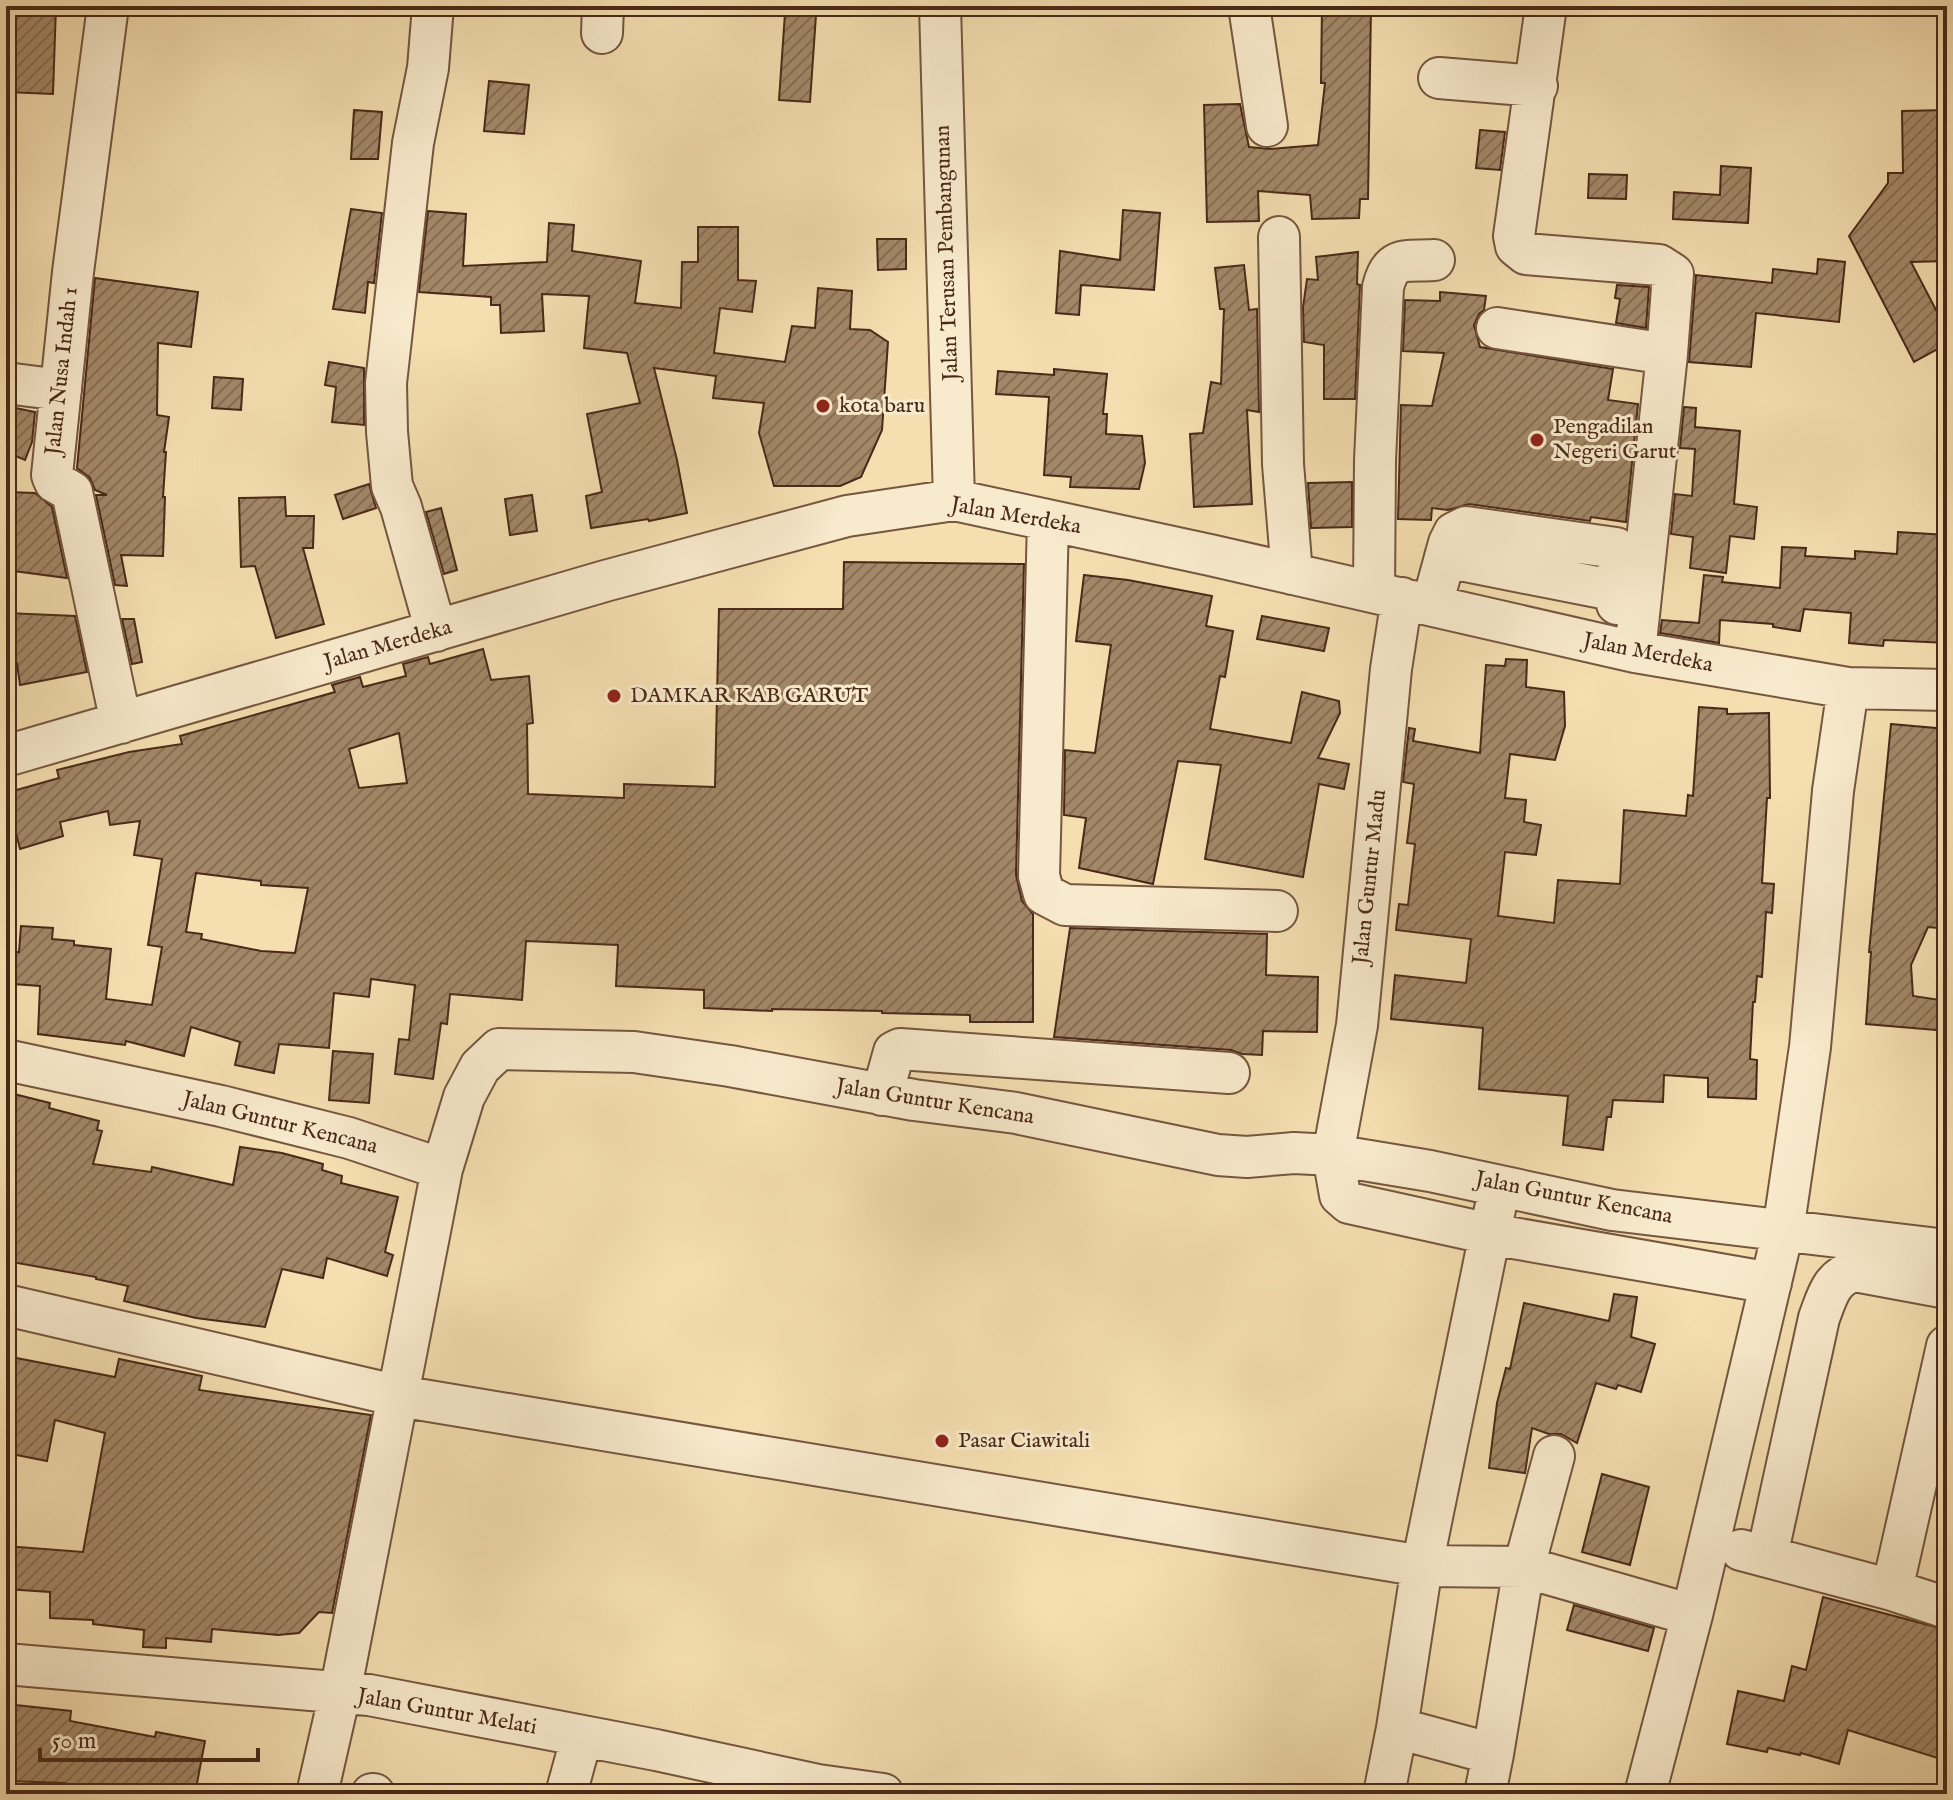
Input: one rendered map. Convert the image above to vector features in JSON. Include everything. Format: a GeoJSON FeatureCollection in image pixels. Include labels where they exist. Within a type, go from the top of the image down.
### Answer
{"type":"FeatureCollection","features":[{"type":"Feature","properties":{"kind":"street","name":"Jalan Nusa Indah 1"},"geometry":{"type":"LineString","coordinates":[[108,6],[73,272],[52,475],[55,482],[72,492],[74,499],[121,723]]}},
{"type":"Feature","properties":{"kind":"street"},"geometry":{"type":"LineString","coordinates":[[433,6],[428,68],[413,143],[386,383],[386,408],[392,486],[401,507],[436,631]]}},
{"type":"Feature","properties":{"kind":"street","name":"Jalan Terusan Pembangunan"},"geometry":{"type":"LineString","coordinates":[[940,6],[954,500]]}},
{"type":"Feature","properties":{"kind":"street"},"geometry":{"type":"LineString","coordinates":[[1249,6],[1267,126]]}},
{"type":"Feature","properties":{"kind":"street"},"geometry":{"type":"LineString","coordinates":[[1546,6],[1514,236],[1516,246],[1526,254],[1659,265],[1673,274],[1667,354],[1625,650]]}},
{"type":"Feature","properties":{"kind":"street"},"geometry":{"type":"LineString","coordinates":[[1439,78],[1537,86]]}},
{"type":"Feature","properties":{"kind":"street"},"geometry":{"type":"LineString","coordinates":[[1279,237],[1283,464],[1292,574]]}},
{"type":"Feature","properties":{"kind":"street"},"geometry":{"type":"LineString","coordinates":[[1403,598],[1375,460],[1383,287],[1387,269],[1396,263],[1434,260]]}},
{"type":"Feature","properties":{"kind":"street"},"geometry":{"type":"LineString","coordinates":[[1497,328],[1667,354]]}},
{"type":"Feature","properties":{"kind":"street"},"geometry":{"type":"LineString","coordinates":[[6,383],[61,390]]}},
{"type":"Feature","properties":{"kind":"street","name":"Jalan Merdeka"},"geometry":{"type":"LineString","coordinates":[[6,756],[605,581],[847,516],[954,500],[1625,650],[1848,688],[1947,690]]}},
{"type":"Feature","properties":{"kind":"street"},"geometry":{"type":"LineString","coordinates":[[1048,520],[1039,876],[1044,894],[1065,905],[1277,911]]}},
{"type":"Feature","properties":{"kind":"street"},"geometry":{"type":"LineString","coordinates":[[1403,598],[1445,557],[1617,591],[1625,650]]}},
{"type":"Feature","properties":{"kind":"street","name":"Jalan Guntur Madu"},"geometry":{"type":"LineString","coordinates":[[1333,1155],[1357,1025],[1391,669],[1403,598]]}},
{"type":"Feature","properties":{"kind":"street"},"geometry":{"type":"LineString","coordinates":[[1645,1794],[1710,1543],[1783,1231],[1810,1047],[1833,791],[1848,688]]}},
{"type":"Feature","properties":{"kind":"street","name":"Jalan Guntur Kencana"},"geometry":{"type":"LineString","coordinates":[[6,1060],[221,1106],[349,1138],[442,1169],[464,1097],[480,1067],[499,1049],[634,1052],[730,1066],[882,1095],[1016,1113],[1218,1155],[1333,1155],[1499,1185],[1612,1210],[1947,1250]]}},
{"type":"Feature","properties":{"kind":"street"},"geometry":{"type":"LineString","coordinates":[[882,1095],[894,1052],[900,1049],[1229,1073]]}},
{"type":"Feature","properties":{"kind":"street"},"geometry":{"type":"LineString","coordinates":[[1333,1155],[1340,1195],[1347,1202],[1490,1234],[1771,1283]]}},
{"type":"Feature","properties":{"kind":"street"},"geometry":{"type":"LineString","coordinates":[[317,1794],[340,1693],[442,1169]]}},
{"type":"Feature","properties":{"kind":"street"},"geometry":{"type":"LineString","coordinates":[[1384,1794],[1422,1566],[1499,1185]]}},
{"type":"Feature","properties":{"kind":"street"},"geometry":{"type":"LineString","coordinates":[[1767,1556],[1819,1318],[1834,1282],[1841,1275],[1855,1271],[1947,1288]]}},
{"type":"Feature","properties":{"kind":"street"},"geometry":{"type":"LineString","coordinates":[[6,1305],[399,1396],[1422,1566],[1524,1567],[1692,1615]]}},
{"type":"Feature","properties":{"kind":"street"},"geometry":{"type":"LineString","coordinates":[[1892,1590],[1947,1346]]}},
{"type":"Feature","properties":{"kind":"street"},"geometry":{"type":"LineString","coordinates":[[1485,1794],[1524,1567],[1554,1456]]}},
{"type":"Feature","properties":{"kind":"street"},"geometry":{"type":"LineString","coordinates":[[1710,1543],[1892,1590],[1947,1608]]}},
{"type":"Feature","properties":{"kind":"street","name":"Jalan Guntur Melati"},"geometry":{"type":"LineString","coordinates":[[6,1664],[369,1695],[818,1785],[883,1794]]}},
{"type":"Feature","properties":{"kind":"street"},"geometry":{"type":"LineString","coordinates":[[1397,1728],[1493,1754]]}},
{"type":"Feature","properties":{"kind":"street"},"geometry":{"type":"LineString","coordinates":[[566,1794],[582,1736]]}},
{"type":"Feature","properties":{"kind":"building"},"geometry":{"type":"Polygon","coordinates":[[[6,6],[56,6],[53,94],[6,92],[6,6]]]}},
{"type":"Feature","properties":{"kind":"building"},"geometry":{"type":"Polygon","coordinates":[[[1322,6],[1371,6],[1368,199],[1360,199],[1359,218],[1312,219],[1310,195],[1258,191],[1259,221],[1207,222],[1204,105],[1240,104],[1249,147],[1270,149],[1318,145],[1325,83],[1321,83],[1322,6]]]}},
{"type":"Feature","properties":{"kind":"building"},"geometry":{"type":"Polygon","coordinates":[[[785,13],[816,15],[810,102],[779,100],[785,13]]]}},
{"type":"Feature","properties":{"kind":"building"},"geometry":{"type":"Polygon","coordinates":[[[489,81],[529,85],[524,134],[484,131],[489,81]]]}},
{"type":"Feature","properties":{"kind":"building"},"geometry":{"type":"Polygon","coordinates":[[[354,110],[382,112],[378,159],[351,159],[354,110]]]}},
{"type":"Feature","properties":{"kind":"building"},"geometry":{"type":"Polygon","coordinates":[[[1947,110],[1947,261],[1911,262],[1947,331],[1947,344],[1914,362],[1849,236],[1888,183],[1888,173],[1903,173],[1902,111],[1947,110]]]}},
{"type":"Feature","properties":{"kind":"building"},"geometry":{"type":"Polygon","coordinates":[[[1480,130],[1505,132],[1500,170],[1476,168],[1480,130]]]}},
{"type":"Feature","properties":{"kind":"building"},"geometry":{"type":"Polygon","coordinates":[[[1721,166],[1751,168],[1748,223],[1673,219],[1674,192],[1720,195],[1721,166]]]}},
{"type":"Feature","properties":{"kind":"building"},"geometry":{"type":"Polygon","coordinates":[[[1589,174],[1627,175],[1626,199],[1588,198],[1589,174]]]}},
{"type":"Feature","properties":{"kind":"building"},"geometry":{"type":"Polygon","coordinates":[[[351,209],[382,213],[374,283],[368,282],[365,313],[333,309],[351,209]]]}},
{"type":"Feature","properties":{"kind":"building"},"geometry":{"type":"Polygon","coordinates":[[[1123,210],[1160,213],[1154,290],[1081,285],[1079,315],[1056,313],[1060,251],[1120,260],[1123,210]]]}},
{"type":"Feature","properties":{"kind":"building"},"geometry":{"type":"Polygon","coordinates":[[[428,211],[466,214],[463,266],[547,262],[549,223],[574,225],[572,251],[641,261],[635,303],[681,308],[682,262],[698,262],[698,227],[738,227],[738,280],[756,281],[752,312],[720,308],[714,353],[785,362],[792,326],[815,328],[818,288],[852,291],[850,329],[870,330],[888,342],[882,430],[861,477],[840,486],[774,486],[759,433],[764,403],[713,398],[716,376],[654,368],[687,513],[591,528],[586,496],[602,492],[587,414],[640,403],[627,353],[584,348],[589,296],[542,294],[544,331],[501,333],[500,305],[491,305],[491,297],[419,292],[428,211]]]}},
{"type":"Feature","properties":{"kind":"building"},"geometry":{"type":"Polygon","coordinates":[[[877,239],[906,239],[906,269],[878,270],[877,239]]]}},
{"type":"Feature","properties":{"kind":"building"},"geometry":{"type":"Polygon","coordinates":[[[1358,252],[1357,284],[1360,285],[1355,399],[1324,399],[1324,345],[1304,342],[1303,307],[1307,279],[1318,280],[1316,257],[1358,252]]]}},
{"type":"Feature","properties":{"kind":"building"},"geometry":{"type":"Polygon","coordinates":[[[1818,259],[1845,262],[1839,322],[1756,313],[1751,367],[1689,362],[1696,275],[1772,283],[1773,269],[1817,274],[1818,259]]]}},
{"type":"Feature","properties":{"kind":"building"},"geometry":{"type":"Polygon","coordinates":[[[1244,265],[1249,310],[1257,309],[1259,412],[1247,410],[1252,504],[1194,507],[1190,434],[1203,433],[1211,382],[1221,384],[1224,309],[1220,309],[1215,268],[1244,265]]]}},
{"type":"Feature","properties":{"kind":"building"},"geometry":{"type":"Polygon","coordinates":[[[95,278],[198,292],[191,347],[158,343],[157,415],[169,417],[164,452],[163,556],[121,555],[127,586],[115,585],[96,495],[107,495],[95,490],[90,478],[77,468],[95,278]]]}},
{"type":"Feature","properties":{"kind":"building"},"geometry":{"type":"Polygon","coordinates":[[[1617,285],[1649,287],[1646,328],[1616,323],[1620,299],[1615,298],[1617,285]]]}},
{"type":"Feature","properties":{"kind":"building"},"geometry":{"type":"Polygon","coordinates":[[[1440,292],[1486,296],[1484,310],[1474,325],[1480,347],[1613,369],[1608,400],[1638,404],[1626,522],[1591,517],[1590,521],[1469,504],[1448,510],[1432,508],[1431,520],[1398,519],[1401,405],[1432,406],[1444,353],[1403,351],[1405,300],[1440,301],[1440,292]]]}},
{"type":"Feature","properties":{"kind":"building"},"geometry":{"type":"Polygon","coordinates":[[[329,362],[364,368],[364,425],[332,422],[336,387],[325,385],[329,362]]]}},
{"type":"Feature","properties":{"kind":"building"},"geometry":{"type":"Polygon","coordinates":[[[1054,369],[1107,374],[1103,414],[1107,414],[1106,434],[1142,436],[1145,463],[1139,489],[1070,487],[1071,477],[1044,475],[1049,397],[996,394],[998,371],[1054,375],[1054,369]]]}},
{"type":"Feature","properties":{"kind":"building"},"geometry":{"type":"Polygon","coordinates":[[[214,377],[243,379],[241,410],[212,408],[214,377]]]}},
{"type":"Feature","properties":{"kind":"building"},"geometry":{"type":"Polygon","coordinates":[[[6,406],[35,412],[32,442],[25,460],[6,452],[6,406]]]}},
{"type":"Feature","properties":{"kind":"building"},"geometry":{"type":"Polygon","coordinates":[[[1684,407],[1696,408],[1695,427],[1740,431],[1734,504],[1757,507],[1754,539],[1730,536],[1726,573],[1690,568],[1693,537],[1671,534],[1675,494],[1692,496],[1695,449],[1680,448],[1684,407]]]}},
{"type":"Feature","properties":{"kind":"building"},"geometry":{"type":"Polygon","coordinates":[[[1352,482],[1352,527],[1311,528],[1308,483],[1352,482]]]}},
{"type":"Feature","properties":{"kind":"building"},"geometry":{"type":"Polygon","coordinates":[[[369,484],[376,508],[343,519],[335,495],[369,484]]]}},
{"type":"Feature","properties":{"kind":"building"},"geometry":{"type":"Polygon","coordinates":[[[6,492],[35,493],[52,507],[67,578],[14,571],[14,558],[6,558],[6,492]]]}},
{"type":"Feature","properties":{"kind":"building"},"geometry":{"type":"Polygon","coordinates":[[[532,495],[537,531],[510,535],[505,499],[532,495]]]}},
{"type":"Feature","properties":{"kind":"building"},"geometry":{"type":"Polygon","coordinates":[[[285,497],[286,516],[314,516],[313,548],[303,548],[324,624],[276,638],[255,566],[241,567],[239,498],[285,497]]]}},
{"type":"Feature","properties":{"kind":"building"},"geometry":{"type":"Polygon","coordinates":[[[441,508],[457,570],[444,574],[426,512],[441,508]]]}},
{"type":"Feature","properties":{"kind":"building"},"geometry":{"type":"Polygon","coordinates":[[[1898,532],[1947,535],[1947,643],[1884,640],[1883,646],[1849,643],[1851,613],[1804,609],[1800,631],[1773,627],[1773,624],[1720,620],[1719,643],[1660,633],[1662,620],[1699,623],[1704,575],[1723,577],[1722,582],[1780,588],[1782,547],[1806,548],[1805,556],[1855,559],[1855,551],[1897,554],[1898,532]]]}},
{"type":"Feature","properties":{"kind":"building"},"geometry":{"type":"Polygon","coordinates":[[[844,562],[1024,564],[1016,875],[1022,901],[1033,914],[1033,1022],[970,1022],[970,1015],[882,1011],[704,1008],[704,990],[616,986],[618,945],[526,941],[522,1000],[450,994],[447,1024],[441,1023],[433,1079],[395,1074],[399,1039],[409,1040],[415,985],[371,979],[369,997],[334,993],[329,1048],[279,1044],[274,1073],[235,1065],[240,1042],[191,1027],[184,1056],[126,1041],[125,1045],[38,1034],[40,986],[13,984],[21,926],[53,928],[52,939],[111,949],[106,999],[152,1005],[162,947],[148,945],[162,859],[134,855],[140,821],[110,825],[108,811],[60,822],[63,836],[20,849],[6,793],[59,778],[57,770],[129,752],[182,744],[180,736],[335,692],[332,685],[360,677],[363,687],[406,676],[403,664],[428,657],[430,664],[483,649],[491,680],[529,676],[533,723],[527,724],[528,794],[624,798],[624,784],[715,787],[719,609],[843,609],[844,562]],[[399,733],[349,749],[359,788],[407,783],[399,733]],[[196,873],[186,932],[202,934],[201,939],[261,951],[295,953],[308,888],[261,885],[261,881],[196,873]]]}},
{"type":"Feature","properties":{"kind":"building"},"geometry":{"type":"Polygon","coordinates":[[[1084,575],[1212,596],[1206,626],[1233,631],[1225,677],[1220,676],[1210,729],[1291,743],[1302,692],[1339,701],[1340,713],[1318,758],[1349,764],[1344,789],[1319,784],[1303,877],[1205,859],[1221,765],[1178,761],[1153,884],[1079,868],[1086,818],[1064,815],[1065,750],[1095,753],[1111,645],[1076,641],[1084,575]]]}},
{"type":"Feature","properties":{"kind":"building"},"geometry":{"type":"Polygon","coordinates":[[[6,613],[75,616],[87,672],[20,685],[17,663],[6,662],[6,613]]]}},
{"type":"Feature","properties":{"kind":"building"},"geometry":{"type":"Polygon","coordinates":[[[1262,616],[1329,628],[1324,651],[1257,639],[1262,616]]]}},
{"type":"Feature","properties":{"kind":"building"},"geometry":{"type":"Polygon","coordinates":[[[122,619],[134,619],[142,662],[132,664],[122,619]]]}},
{"type":"Feature","properties":{"kind":"building"},"geometry":{"type":"Polygon","coordinates":[[[1506,659],[1527,660],[1526,687],[1564,692],[1565,726],[1555,760],[1510,754],[1505,798],[1526,800],[1524,822],[1541,825],[1536,855],[1505,852],[1498,916],[1554,923],[1558,880],[1620,884],[1624,810],[1686,816],[1688,795],[1693,796],[1699,707],[1727,709],[1727,714],[1769,713],[1770,798],[1767,798],[1762,883],[1774,884],[1772,913],[1766,912],[1762,977],[1757,976],[1753,1002],[1750,1059],[1757,1060],[1756,1099],[1708,1097],[1708,1078],[1664,1075],[1663,1102],[1613,1100],[1611,1117],[1607,1117],[1603,1150],[1563,1145],[1568,1096],[1479,1089],[1483,1028],[1391,1019],[1395,975],[1466,983],[1471,939],[1396,930],[1399,904],[1408,905],[1415,844],[1407,843],[1414,784],[1403,782],[1409,728],[1415,729],[1413,741],[1480,753],[1486,665],[1505,666],[1506,659]]]}},
{"type":"Feature","properties":{"kind":"building"},"geometry":{"type":"Polygon","coordinates":[[[1891,724],[1947,729],[1947,929],[1928,927],[1911,965],[1913,996],[1947,1001],[1947,1031],[1866,1024],[1869,952],[1891,724]]]}},
{"type":"Feature","properties":{"kind":"building"},"geometry":{"type":"Polygon","coordinates":[[[1070,928],[1267,934],[1266,975],[1318,977],[1317,1032],[1263,1031],[1262,1055],[1054,1037],[1070,928]]]}},
{"type":"Feature","properties":{"kind":"building"},"geometry":{"type":"Polygon","coordinates":[[[333,1051],[373,1054],[369,1103],[329,1100],[333,1051]]]}},
{"type":"Feature","properties":{"kind":"building"},"geometry":{"type":"Polygon","coordinates":[[[6,1092],[50,1103],[49,1108],[99,1121],[97,1130],[102,1131],[93,1164],[151,1172],[152,1167],[233,1185],[240,1147],[282,1153],[323,1164],[322,1170],[342,1176],[341,1183],[398,1197],[385,1252],[393,1255],[387,1276],[327,1258],[323,1278],[282,1269],[265,1327],[196,1318],[124,1301],[128,1286],[6,1261],[6,1092]]]}},
{"type":"Feature","properties":{"kind":"building"},"geometry":{"type":"Polygon","coordinates":[[[1614,1294],[1637,1297],[1631,1337],[1655,1344],[1641,1392],[1596,1383],[1577,1443],[1561,1434],[1549,1434],[1532,1428],[1525,1473],[1489,1468],[1497,1403],[1506,1368],[1510,1369],[1524,1303],[1609,1321],[1614,1294]]]}},
{"type":"Feature","properties":{"kind":"building"},"geometry":{"type":"Polygon","coordinates":[[[6,1356],[115,1377],[119,1359],[202,1376],[199,1390],[371,1415],[332,1613],[319,1612],[299,1633],[278,1635],[212,1629],[211,1642],[166,1638],[166,1648],[143,1647],[144,1630],[93,1624],[93,1620],[50,1618],[50,1592],[6,1589],[6,1546],[83,1552],[105,1433],[55,1420],[47,1461],[6,1453],[6,1356]]]}},
{"type":"Feature","properties":{"kind":"building"},"geometry":{"type":"Polygon","coordinates":[[[1602,1474],[1649,1487],[1630,1565],[1582,1552],[1602,1474]]]}},
{"type":"Feature","properties":{"kind":"building"},"geometry":{"type":"Polygon","coordinates":[[[1823,1597],[1947,1630],[1947,1761],[1848,1730],[1839,1764],[1801,1753],[1768,1748],[1767,1752],[1727,1744],[1738,1691],[1784,1701],[1792,1666],[1806,1670],[1823,1597]]]}},
{"type":"Feature","properties":{"kind":"building"},"geometry":{"type":"Polygon","coordinates":[[[1574,1605],[1654,1628],[1648,1651],[1567,1630],[1574,1605]]]}},
{"type":"Feature","properties":{"kind":"building"},"geometry":{"type":"Polygon","coordinates":[[[6,1704],[71,1711],[70,1721],[155,1737],[156,1732],[205,1741],[195,1794],[63,1794],[65,1783],[6,1781],[6,1704]]]}},
{"type":"Feature","properties":{"kind":"place","name":"kota baru"},"geometry":{"type":"Point","coordinates":[823,406]}},
{"type":"Feature","properties":{"kind":"place","name":"Pengadilan Negeri Garut"},"geometry":{"type":"Point","coordinates":[1537,440]}},
{"type":"Feature","properties":{"kind":"place","name":"DAMKAR KAB GARUT"},"geometry":{"type":"Point","coordinates":[614,696]}},
{"type":"Feature","properties":{"kind":"place","name":"Pasar Ciawitali"},"geometry":{"type":"Point","coordinates":[942,1441]}}]}
